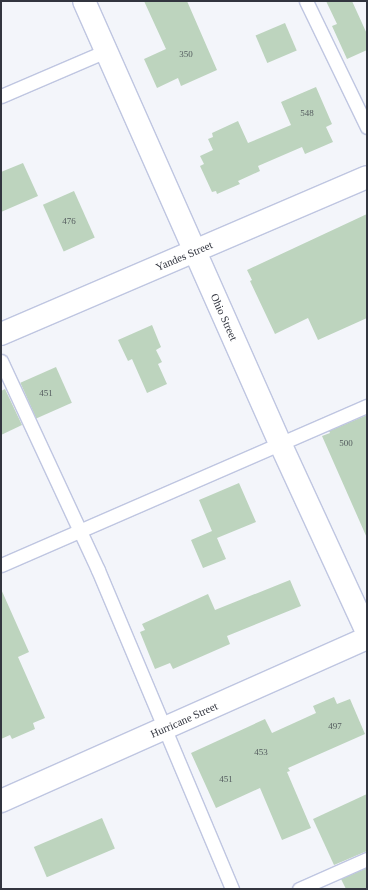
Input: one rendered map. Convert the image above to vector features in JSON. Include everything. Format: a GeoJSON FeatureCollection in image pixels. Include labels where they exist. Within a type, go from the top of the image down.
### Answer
{"type":"FeatureCollection","features":[{"type":"Feature","properties":{"kind":"street","name":"Ohio Street"},"geometry":{"type":"LineString","coordinates":[[84,1],[280,443],[367,632]]}},
{"type":"Feature","properties":{"kind":"street","name":"Yandes Street"},"geometry":{"type":"LineString","coordinates":[[1,334],[367,177]]}},
{"type":"Feature","properties":{"kind":"street","name":"Hurricane Street"},"geometry":{"type":"LineString","coordinates":[[1,801],[367,638]]}},
{"type":"Feature","properties":{"kind":"lane"},"geometry":{"type":"LineString","coordinates":[[306,1],[367,127]]}},
{"type":"Feature","properties":{"kind":"lane"},"geometry":{"type":"LineString","coordinates":[[1,96],[106,51]]}},
{"type":"Feature","properties":{"kind":"lane"},"geometry":{"type":"LineString","coordinates":[[1,361],[79,530],[232,889]]}},
{"type":"Feature","properties":{"kind":"lane"},"geometry":{"type":"LineString","coordinates":[[1,565],[367,406]]}},
{"type":"Feature","properties":{"kind":"lane"},"geometry":{"type":"LineString","coordinates":[[299,889],[367,859]]}},
{"type":"Feature","properties":{"kind":"building"},"geometry":{"type":"Polygon","coordinates":[[[144,1],[187,1],[217,70],[181,86],[178,78],[157,88],[144,59],[166,49],[144,1]]]}},
{"type":"Feature","properties":{"kind":"building"},"geometry":{"type":"Polygon","coordinates":[[[326,1],[352,1],[367,34],[367,50],[347,59],[332,26],[337,24],[326,1]]]}},
{"type":"Feature","properties":{"kind":"building"},"geometry":{"type":"Polygon","coordinates":[[[285,23],[297,51],[267,63],[256,36],[285,23]]]}},
{"type":"Feature","properties":{"kind":"building"},"geometry":{"type":"Polygon","coordinates":[[[316,87],[332,124],[326,127],[333,142],[305,154],[302,147],[258,166],[260,171],[238,181],[240,184],[217,194],[216,191],[212,192],[200,166],[204,164],[200,156],[213,150],[208,139],[213,137],[212,133],[238,121],[248,143],[291,125],[281,102],[316,87]]]}},
{"type":"Feature","properties":{"kind":"building"},"geometry":{"type":"Polygon","coordinates":[[[23,163],[38,196],[1,212],[1,172],[23,163]]]}},
{"type":"Feature","properties":{"kind":"building"},"geometry":{"type":"Polygon","coordinates":[[[74,191],[95,238],[64,251],[43,205],[74,191]]]}},
{"type":"Feature","properties":{"kind":"building"},"geometry":{"type":"Polygon","coordinates":[[[367,214],[367,318],[318,340],[308,318],[275,334],[250,281],[252,280],[247,270],[367,214]]]}},
{"type":"Feature","properties":{"kind":"building"},"geometry":{"type":"Polygon","coordinates":[[[152,325],[161,347],[156,350],[162,362],[158,364],[167,384],[147,393],[132,359],[128,361],[118,340],[152,325]]]}},
{"type":"Feature","properties":{"kind":"building"},"geometry":{"type":"Polygon","coordinates":[[[56,367],[72,403],[36,418],[20,383],[56,367]]]}},
{"type":"Feature","properties":{"kind":"building"},"geometry":{"type":"Polygon","coordinates":[[[5,389],[22,425],[1,435],[1,391],[5,389]]]}},
{"type":"Feature","properties":{"kind":"building"},"geometry":{"type":"Polygon","coordinates":[[[367,415],[367,538],[322,436],[330,433],[329,431],[367,415]]]}},
{"type":"Feature","properties":{"kind":"building"},"geometry":{"type":"Polygon","coordinates":[[[239,483],[256,522],[217,538],[226,559],[203,568],[191,540],[212,531],[199,500],[239,483]]]}},
{"type":"Feature","properties":{"kind":"building"},"geometry":{"type":"Polygon","coordinates":[[[290,580],[301,606],[227,636],[230,644],[173,669],[170,663],[155,669],[140,632],[145,630],[142,624],[208,594],[215,610],[290,580]]]}},
{"type":"Feature","properties":{"kind":"building"},"geometry":{"type":"Polygon","coordinates":[[[1,589],[29,652],[18,657],[45,718],[33,723],[35,729],[12,739],[10,735],[1,739],[1,589]]]}},
{"type":"Feature","properties":{"kind":"building"},"geometry":{"type":"Polygon","coordinates":[[[334,697],[337,704],[350,699],[365,734],[288,768],[290,771],[287,772],[311,828],[282,840],[260,788],[216,808],[191,753],[265,719],[272,733],[316,713],[313,706],[334,697]]]}},
{"type":"Feature","properties":{"kind":"building"},"geometry":{"type":"Polygon","coordinates":[[[367,794],[367,851],[334,865],[313,819],[367,794]]]}},
{"type":"Feature","properties":{"kind":"building"},"geometry":{"type":"Polygon","coordinates":[[[102,818],[115,848],[47,877],[34,847],[102,818]]]}},
{"type":"Feature","properties":{"kind":"building"},"geometry":{"type":"Polygon","coordinates":[[[367,868],[367,889],[346,889],[341,879],[367,868]]]}}]}
